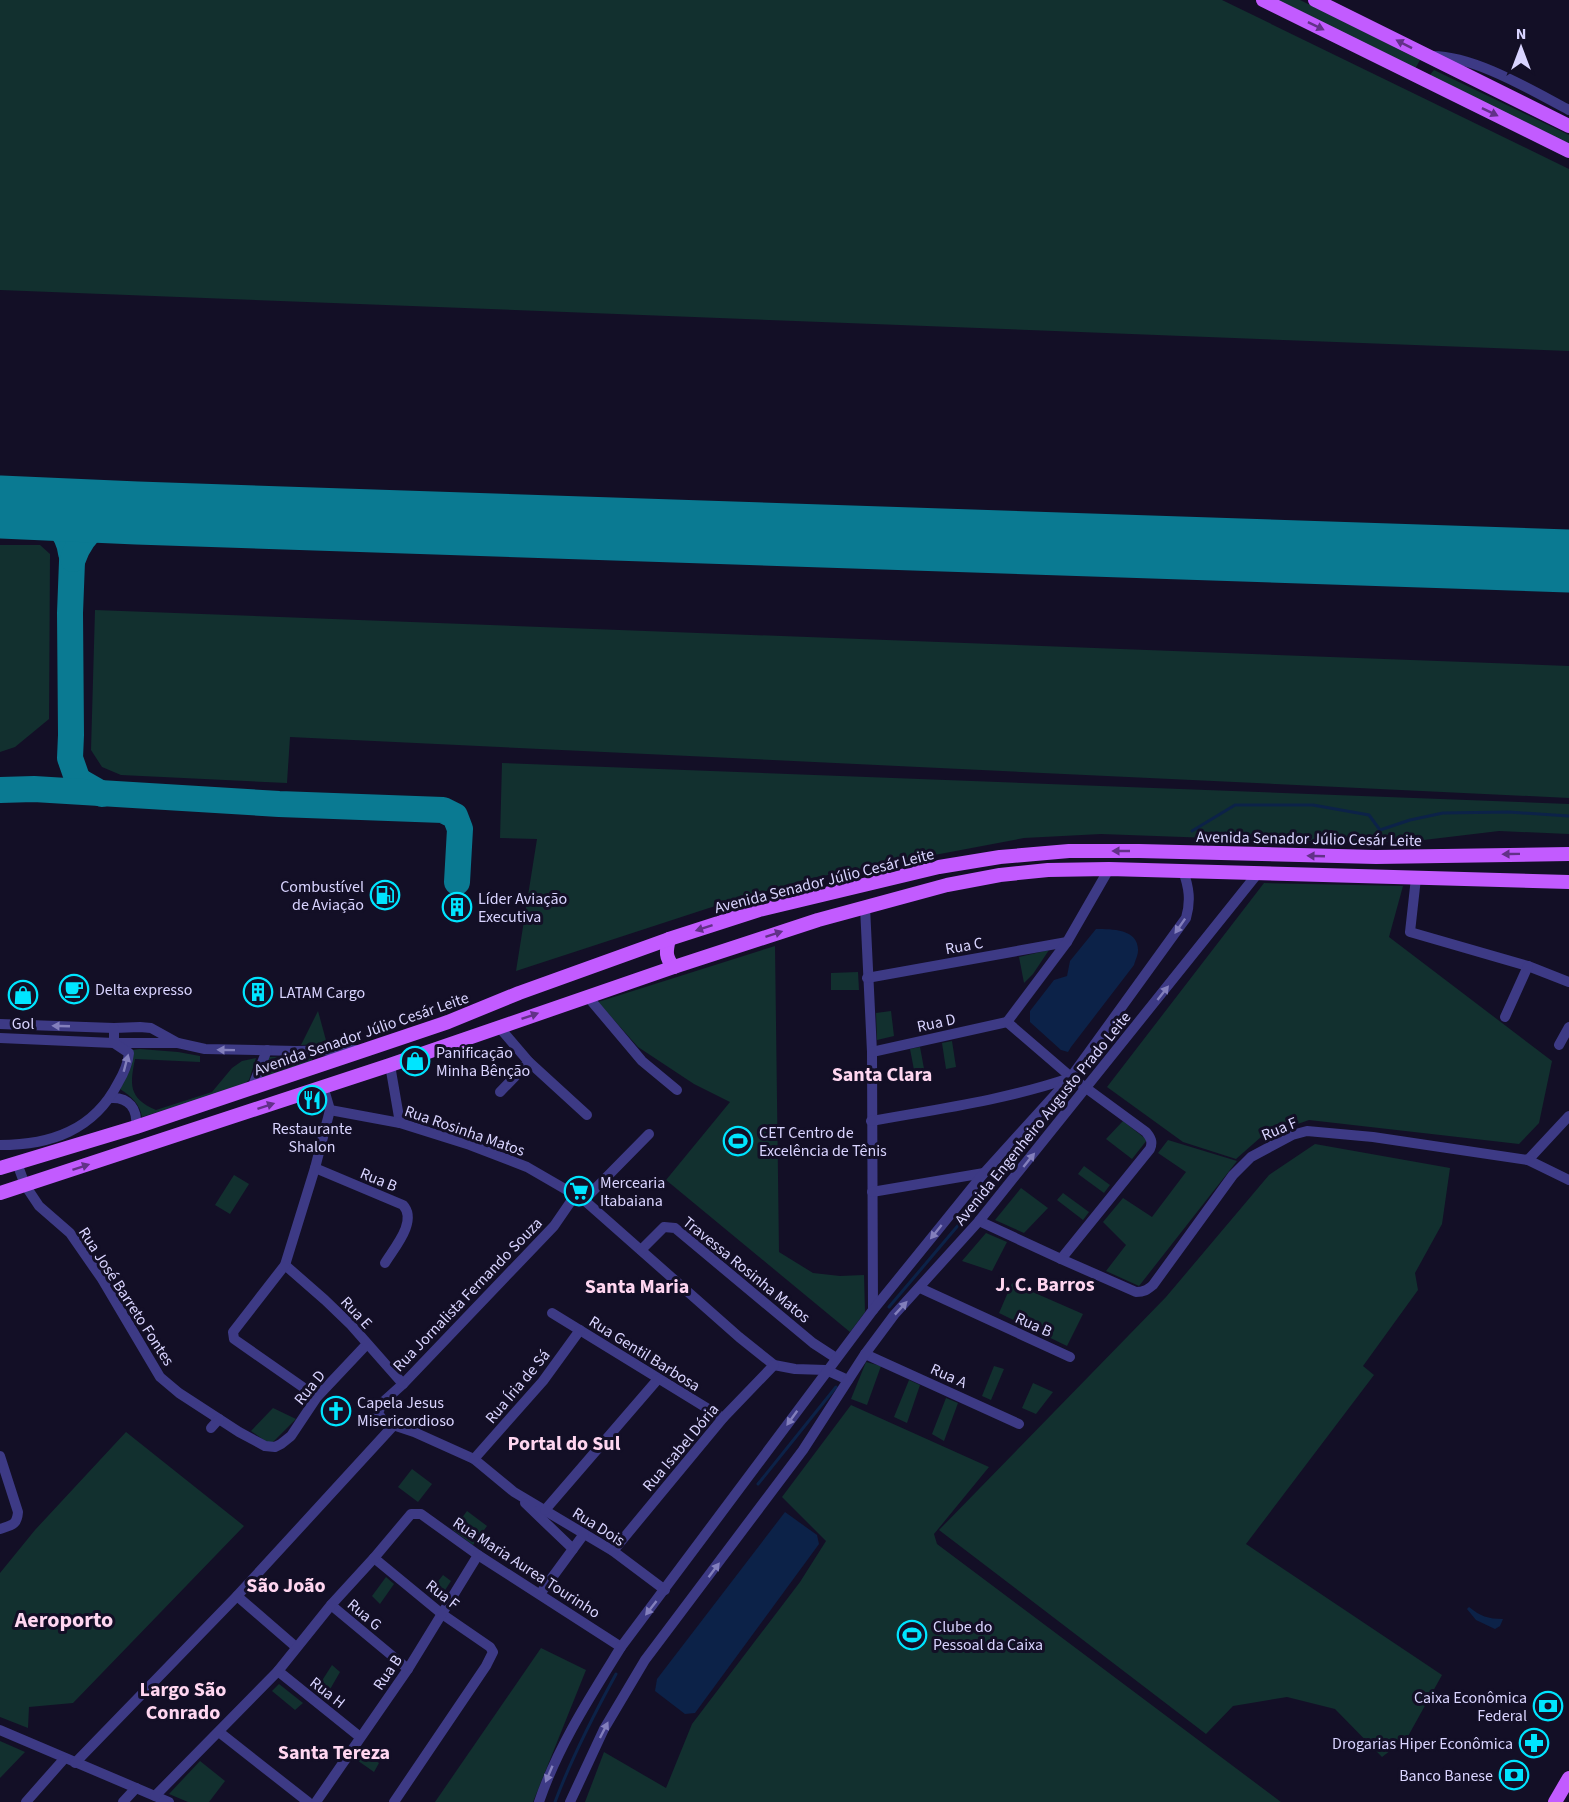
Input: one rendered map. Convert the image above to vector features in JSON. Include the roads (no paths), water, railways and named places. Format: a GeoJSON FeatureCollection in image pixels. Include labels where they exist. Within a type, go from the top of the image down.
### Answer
{"type":"FeatureCollection","features":[{"type":"Feature","properties":{"kind":"main road"},"geometry":{"type":"LineString","coordinates":[[1263,0],[1569,151]]}},
{"type":"Feature","properties":{"kind":"main road"},"geometry":{"type":"LineString","coordinates":[[1315,0],[1569,126]]}},
{"type":"Feature","properties":{"kind":"main road"},"geometry":{"type":"LineString","coordinates":[[1420,77],[1421,70],[1429,57]]}},
{"type":"Feature","properties":{"kind":"main road","name":"Avenida Senador Júlio Cesár Leite"},"geometry":{"type":"LineString","coordinates":[[0,1168],[136,1127],[448,1022],[519,993],[669,939],[759,910],[939,867],[1069,851],[1376,857],[1569,854]]}},
{"type":"Feature","properties":{"kind":"main road"},"geometry":{"type":"LineString","coordinates":[[0,1193],[390,1065],[772,934],[947,885],[1000,875],[1048,870],[1110,869],[1569,882]]}},
{"type":"Feature","properties":{"kind":"main road"},"geometry":{"type":"LineString","coordinates":[[669,939],[666,955],[674,967]]}},
{"type":"Feature","properties":{"kind":"main road"},"geometry":{"type":"LineString","coordinates":[[638,951],[644,956],[646,963],[642,979]]}},
{"type":"Feature","properties":{"kind":"main road"},"geometry":{"type":"LineString","coordinates":[[1555,1802],[1569,1778]]}},
{"type":"Feature","properties":{"kind":"street"},"geometry":{"type":"LineString","coordinates":[[1429,57],[1438,56],[1476,64],[1569,110]]}},
{"type":"Feature","properties":{"kind":"street"},"geometry":{"type":"LineString","coordinates":[[1531,108],[1539,94]]}},
{"type":"Feature","properties":{"kind":"street"},"geometry":{"type":"LineString","coordinates":[[979,1221],[1061,1259],[1150,1149],[1151,1138],[1146,1132],[1071,1077],[1006,1022],[1066,942],[1110,869]]}},
{"type":"Feature","properties":{"kind":"street","name":"Avenida Engenheiro Augusto Prado Leite"},"geometry":{"type":"LineString","coordinates":[[539,1802],[549,1772],[569,1734],[621,1647],[826,1370],[984,1173],[1071,1077],[1186,918],[1190,897],[1183,870]]}},
{"type":"Feature","properties":{"kind":"street","name":"Avenida Engenheiro Augusto Prado Leite"},"geometry":{"type":"LineString","coordinates":[[570,1802],[604,1729],[645,1660],[803,1450],[865,1354],[894,1315],[979,1221],[1258,873]]}},
{"type":"Feature","properties":{"kind":"street"},"geometry":{"type":"LineString","coordinates":[[1416,878],[1410,932],[1528,966],[1569,982]]}},
{"type":"Feature","properties":{"kind":"street"},"geometry":{"type":"LineString","coordinates":[[865,908],[872,1052],[873,1310]]}},
{"type":"Feature","properties":{"kind":"street","name":"Rua C"},"geometry":{"type":"LineString","coordinates":[[867,978],[1066,942]]}},
{"type":"Feature","properties":{"kind":"street"},"geometry":{"type":"LineString","coordinates":[[1505,1017],[1528,966]]}},
{"type":"Feature","properties":{"kind":"street"},"geometry":{"type":"LineString","coordinates":[[588,997],[642,1061],[677,1090]]}},
{"type":"Feature","properties":{"kind":"street","name":"Rua D"},"geometry":{"type":"LineString","coordinates":[[872,1052],[1006,1022]]}},
{"type":"Feature","properties":{"kind":"street"},"geometry":{"type":"LineString","coordinates":[[0,1024],[151,1028],[178,1043]]}},
{"type":"Feature","properties":{"kind":"street"},"geometry":{"type":"LineString","coordinates":[[499,1027],[529,1062],[587,1115]]}},
{"type":"Feature","properties":{"kind":"street"},"geometry":{"type":"LineString","coordinates":[[1559,1045],[1569,1027]]}},
{"type":"Feature","properties":{"kind":"street"},"geometry":{"type":"LineString","coordinates":[[114,1028],[114,1043]]}},
{"type":"Feature","properties":{"kind":"street"},"geometry":{"type":"LineString","coordinates":[[0,1038],[178,1043],[205,1049],[368,1049]]}},
{"type":"Feature","properties":{"kind":"street"},"geometry":{"type":"LineString","coordinates":[[0,1144],[38,1142],[77,1128],[98,1113],[111,1098],[126,1067],[129,1053],[114,1043]]}},
{"type":"Feature","properties":{"kind":"street"},"geometry":{"type":"LineString","coordinates":[[252,1088],[267,1050]]}},
{"type":"Feature","properties":{"kind":"street"},"geometry":{"type":"LineString","coordinates":[[500,1092],[529,1062]]}},
{"type":"Feature","properties":{"kind":"street"},"geometry":{"type":"LineString","coordinates":[[390,1065],[400,1123]]}},
{"type":"Feature","properties":{"kind":"street"},"geometry":{"type":"LineString","coordinates":[[871,1120],[991,1100],[1035,1090],[1071,1077]]}},
{"type":"Feature","properties":{"kind":"street"},"geometry":{"type":"LineString","coordinates":[[317,1397],[234,1339],[233,1332],[285,1265],[330,1110],[323,1086]]}},
{"type":"Feature","properties":{"kind":"street"},"geometry":{"type":"LineString","coordinates":[[111,1098],[130,1102],[137,1120],[136,1127]]}},
{"type":"Feature","properties":{"kind":"street","name":"Rua Rosinha Matos"},"geometry":{"type":"LineString","coordinates":[[330,1110],[400,1123],[470,1145],[527,1167],[580,1197],[774,1365]]}},
{"type":"Feature","properties":{"kind":"street"},"geometry":{"type":"LineString","coordinates":[[1528,1160],[1569,1116]]}},
{"type":"Feature","properties":{"kind":"street","name":"Rua F"},"geometry":{"type":"LineString","coordinates":[[1061,1259],[1136,1292],[1147,1290],[1153,1285],[1233,1175],[1251,1157],[1292,1135],[1307,1131],[1528,1160],[1569,1180]]}},
{"type":"Feature","properties":{"kind":"street","name":"Rua Jornalista Fernando Souza"},"geometry":{"type":"LineString","coordinates":[[378,1413],[383,1402],[529,1253],[580,1197],[649,1134]]}},
{"type":"Feature","properties":{"kind":"street","name":"Rua José Barreto Fontes"},"geometry":{"type":"LineString","coordinates":[[17,1163],[25,1185],[39,1206],[70,1233],[102,1280],[160,1377],[179,1393],[219,1419],[265,1446],[275,1447]]}},
{"type":"Feature","properties":{"kind":"street","name":"Rua B"},"geometry":{"type":"LineString","coordinates":[[315,1168],[403,1205],[407,1209],[409,1218],[406,1227],[385,1263]]}},
{"type":"Feature","properties":{"kind":"street"},"geometry":{"type":"LineString","coordinates":[[872,1192],[984,1173]]}},
{"type":"Feature","properties":{"kind":"street","name":"Travessa Rosinha Matos"},"geometry":{"type":"LineString","coordinates":[[641,1250],[664,1227],[675,1228],[813,1343],[836,1358]]}},
{"type":"Feature","properties":{"kind":"street","name":"Rua E"},"geometry":{"type":"LineString","coordinates":[[285,1265],[351,1325],[403,1384]]}},
{"type":"Feature","properties":{"kind":"street","name":"Rua B"},"geometry":{"type":"LineString","coordinates":[[920,1288],[1070,1357]]}},
{"type":"Feature","properties":{"kind":"street","name":"Rua Gentil Barbosa"},"geometry":{"type":"LineString","coordinates":[[552,1313],[723,1418]]}},
{"type":"Feature","properties":{"kind":"street","name":"Rua Íria de Sá"},"geometry":{"type":"LineString","coordinates":[[474,1459],[543,1381],[580,1330]]}},
{"type":"Feature","properties":{"kind":"street","name":"Rua D"},"geometry":{"type":"LineString","coordinates":[[275,1447],[291,1436],[317,1397],[367,1344]]}},
{"type":"Feature","properties":{"kind":"street","name":"Rua A"},"geometry":{"type":"LineString","coordinates":[[865,1354],[1019,1424]]}},
{"type":"Feature","properties":{"kind":"street"},"geometry":{"type":"LineString","coordinates":[[774,1365],[795,1369],[826,1370],[848,1380]]}},
{"type":"Feature","properties":{"kind":"street","name":"Rua Isabel Dória"},"geometry":{"type":"LineString","coordinates":[[613,1551],[723,1418],[774,1365]]}},
{"type":"Feature","properties":{"kind":"street"},"geometry":{"type":"LineString","coordinates":[[545,1510],[658,1379]]}},
{"type":"Feature","properties":{"kind":"street","name":"Rua Dois"},"geometry":{"type":"LineString","coordinates":[[378,1413],[384,1422],[424,1436],[474,1459],[514,1492],[573,1550]]}},
{"type":"Feature","properties":{"kind":"street"},"geometry":{"type":"LineString","coordinates":[[210,1428],[219,1419]]}},
{"type":"Feature","properties":{"kind":"street"},"geometry":{"type":"LineString","coordinates":[[75,1763],[237,1596],[393,1426]]}},
{"type":"Feature","properties":{"kind":"street"},"geometry":{"type":"LineString","coordinates":[[0,1456],[18,1512],[17,1520],[13,1525],[0,1529]]}},
{"type":"Feature","properties":{"kind":"street","name":"Rua Dois"},"geometry":{"type":"LineString","coordinates":[[514,1492],[613,1551],[665,1590]]}},
{"type":"Feature","properties":{"kind":"street","name":"Rua Maria Aurea Tourinho"},"geometry":{"type":"LineString","coordinates":[[374,1558],[409,1516],[416,1513],[421,1514],[478,1555],[621,1647]]}},
{"type":"Feature","properties":{"kind":"street"},"geometry":{"type":"LineString","coordinates":[[540,1594],[584,1534]]}},
{"type":"Feature","properties":{"kind":"street","name":"Rua B"},"geometry":{"type":"LineString","coordinates":[[316,1802],[408,1669],[478,1555]]}},
{"type":"Feature","properties":{"kind":"street"},"geometry":{"type":"LineString","coordinates":[[155,1796],[278,1671],[331,1605],[374,1558]]}},
{"type":"Feature","properties":{"kind":"street","name":"Rua F"},"geometry":{"type":"LineString","coordinates":[[374,1558],[442,1614],[490,1647],[493,1652],[486,1666],[394,1802]]}},
{"type":"Feature","properties":{"kind":"street"},"geometry":{"type":"LineString","coordinates":[[237,1596],[297,1647]]}},
{"type":"Feature","properties":{"kind":"street","name":"Rua G"},"geometry":{"type":"LineString","coordinates":[[331,1605],[408,1669]]}},
{"type":"Feature","properties":{"kind":"street","name":"Rua H"},"geometry":{"type":"LineString","coordinates":[[278,1671],[360,1737]]}},
{"type":"Feature","properties":{"kind":"street"},"geometry":{"type":"LineString","coordinates":[[0,1730],[169,1802]]}},
{"type":"Feature","properties":{"kind":"street"},"geometry":{"type":"LineString","coordinates":[[219,1732],[308,1802]]}},
{"type":"Feature","properties":{"kind":"street"},"geometry":{"type":"LineString","coordinates":[[26,1802],[64,1759]]}},
{"type":"Feature","properties":{"kind":"street"},"geometry":{"type":"LineString","coordinates":[[123,1802],[136,1788]]}},
{"type":"Feature","properties":{"kind":"water"},"geometry":{"type":"Polygon","coordinates":[[[1096,929],[1117,930],[1129,934],[1137,944],[1138,954],[1134,965],[1068,1052],[1061,1050],[1030,1022],[1030,1011],[1054,980],[1067,976],[1070,961],[1096,929]]]}},
{"type":"Feature","properties":{"kind":"water"},"geometry":{"type":"Polygon","coordinates":[[[785,1512],[817,1535],[819,1544],[695,1713],[685,1714],[655,1691],[657,1679],[785,1512]]]}},
{"type":"Feature","properties":{"kind":"water"},"geometry":{"type":"Polygon","coordinates":[[[1469,1607],[1484,1616],[1503,1619],[1500,1626],[1495,1629],[1476,1620],[1467,1609],[1469,1607]]]}},
{"type":"Feature","properties":{"kind":"waterway"},"geometry":{"type":"LineString","coordinates":[[1192,831],[1235,805],[1313,805],[1369,815],[1380,830],[1410,820],[1443,813],[1509,812],[1569,816]]}},
{"type":"Feature","properties":{"kind":"waterway"},"geometry":{"type":"LineString","coordinates":[[889,1307],[1066,1098]]}},
{"type":"Feature","properties":{"kind":"waterway"},"geometry":{"type":"LineString","coordinates":[[758,1484],[836,1387]]}},
{"type":"Feature","properties":{"kind":"waterway"},"geometry":{"type":"LineString","coordinates":[[555,1802],[583,1737],[616,1674]]}},
{"type":"Feature","properties":{"kind":"place","name":"Combustível de Aviação"},"geometry":{"type":"Point","coordinates":[385,895]}},
{"type":"Feature","properties":{"kind":"place","name":"Líder Aviação Executiva"},"geometry":{"type":"Point","coordinates":[457,907]}},
{"type":"Feature","properties":{"kind":"place","name":"Delta expresso"},"geometry":{"type":"Point","coordinates":[74,989]}},
{"type":"Feature","properties":{"kind":"place","name":"LATAM Cargo"},"geometry":{"type":"Point","coordinates":[258,992]}},
{"type":"Feature","properties":{"kind":"place","name":"Gol"},"geometry":{"type":"Point","coordinates":[23,995]}},
{"type":"Feature","properties":{"kind":"place","name":"Panificação Minha Bênção"},"geometry":{"type":"Point","coordinates":[415,1061]}},
{"type":"Feature","properties":{"kind":"place","name":"Restaurante Shalon"},"geometry":{"type":"Point","coordinates":[312,1100]}},
{"type":"Feature","properties":{"kind":"place","name":"CET Centro de Excelência de Tênis"},"geometry":{"type":"Point","coordinates":[738,1141]}},
{"type":"Feature","properties":{"kind":"place","name":"Mercearia Itabaiana"},"geometry":{"type":"Point","coordinates":[579,1191]}},
{"type":"Feature","properties":{"kind":"place","name":"Capela Jesus Misericordioso"},"geometry":{"type":"Point","coordinates":[336,1411]}},
{"type":"Feature","properties":{"kind":"place","name":"Clube do Pessoal da Caixa"},"geometry":{"type":"Point","coordinates":[912,1635]}},
{"type":"Feature","properties":{"kind":"place","name":"Caixa Econômica Federal"},"geometry":{"type":"Point","coordinates":[1548,1706]}},
{"type":"Feature","properties":{"kind":"place","name":"Drogarias Hiper Econômica"},"geometry":{"type":"Point","coordinates":[1534,1743]}},
{"type":"Feature","properties":{"kind":"place","name":"Banco Banese"},"geometry":{"type":"Point","coordinates":[1514,1775]}},
{"type":"Feature","properties":{"kind":"district","name":"Santa Clara"},"geometry":{"type":"Point","coordinates":[882,1074]}},
{"type":"Feature","properties":{"kind":"district","name":"J. C. Barros"},"geometry":{"type":"Point","coordinates":[1045,1284]}},
{"type":"Feature","properties":{"kind":"district","name":"Santa Maria"},"geometry":{"type":"Point","coordinates":[637,1286]}},
{"type":"Feature","properties":{"kind":"district","name":"Portal do Sul"},"geometry":{"type":"Point","coordinates":[564,1443]}},
{"type":"Feature","properties":{"kind":"district","name":"São João"},"geometry":{"type":"Point","coordinates":[286,1585]}},
{"type":"Feature","properties":{"kind":"district","name":"Aeroporto"},"geometry":{"type":"Point","coordinates":[64,1619]}},
{"type":"Feature","properties":{"kind":"district","name":"Largo São Conrado"},"geometry":{"type":"Point","coordinates":[183,1700]}},
{"type":"Feature","properties":{"kind":"district","name":"Santa Tereza"},"geometry":{"type":"Point","coordinates":[334,1752]}}]}
